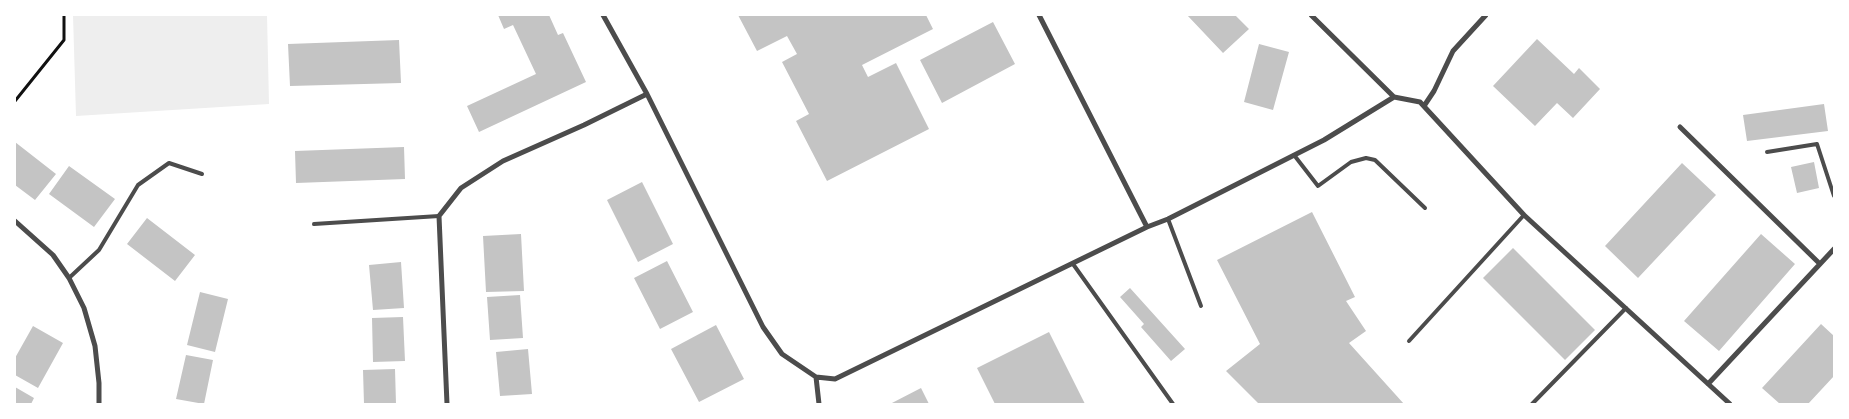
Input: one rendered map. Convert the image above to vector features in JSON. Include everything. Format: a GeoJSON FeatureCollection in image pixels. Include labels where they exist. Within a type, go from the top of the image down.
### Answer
{"type":"FeatureCollection","features":[{"type":"Feature","properties":{"kind":"street"},"geometry":{"type":"LineString","coordinates":[[603,15],[647,94],[763,327],[782,354],[816,377],[835,378],[1147,227],[1168,219],[1324,140],[1394,96]]}},
{"type":"Feature","properties":{"kind":"street"},"geometry":{"type":"LineString","coordinates":[[1039,15],[1147,227]]}},
{"type":"Feature","properties":{"kind":"street"},"geometry":{"type":"LineString","coordinates":[[1311,15],[1394,96],[1420,102],[1524,215],[1730,404]]}},
{"type":"Feature","properties":{"kind":"street"},"geometry":{"type":"LineString","coordinates":[[1424,106],[1434,91],[1453,51],[1486,15]]}},
{"type":"Feature","properties":{"kind":"street"},"geometry":{"type":"LineString","coordinates":[[447,404],[439,216],[461,188],[503,161],[584,126],[647,94]]}},
{"type":"Feature","properties":{"kind":"street"},"geometry":{"type":"LineString","coordinates":[[1680,127],[1820,264]]}},
{"type":"Feature","properties":{"kind":"street"},"geometry":{"type":"LineString","coordinates":[[15,221],[53,255],[69,278],[84,308],[94,346],[99,383],[99,404]]}},
{"type":"Feature","properties":{"kind":"street"},"geometry":{"type":"LineString","coordinates":[[1708,384],[1834,249]]}},
{"type":"Feature","properties":{"kind":"street"},"geometry":{"type":"LineString","coordinates":[[816,377],[819,404]]}},
{"type":"Feature","properties":{"kind":"lane"},"geometry":{"type":"LineString","coordinates":[[1767,152],[1817,144],[1834,196]]}},
{"type":"Feature","properties":{"kind":"lane"},"geometry":{"type":"LineString","coordinates":[[1294,156],[1318,186],[1351,162],[1366,158],[1375,160],[1425,208]]}},
{"type":"Feature","properties":{"kind":"lane"},"geometry":{"type":"LineString","coordinates":[[69,278],[99,250],[138,185],[169,163],[202,174]]}},
{"type":"Feature","properties":{"kind":"lane"},"geometry":{"type":"LineString","coordinates":[[1409,341],[1524,215]]}},
{"type":"Feature","properties":{"kind":"lane"},"geometry":{"type":"LineString","coordinates":[[314,224],[439,216]]}},
{"type":"Feature","properties":{"kind":"lane"},"geometry":{"type":"LineString","coordinates":[[1168,219],[1201,306]]}},
{"type":"Feature","properties":{"kind":"lane"},"geometry":{"type":"LineString","coordinates":[[1073,264],[1173,404]]}},
{"type":"Feature","properties":{"kind":"lane"},"geometry":{"type":"LineString","coordinates":[[1532,404],[1626,308]]}},
{"type":"Feature","properties":{"kind":"path"},"geometry":{"type":"LineString","coordinates":[[15,101],[64,40],[64,15]]}},
{"type":"Feature","properties":{"kind":"shaded area"},"geometry":{"type":"Polygon","coordinates":[[[73,15],[267,15],[269,104],[76,116],[73,15]]]}},
{"type":"Feature","properties":{"kind":"building"},"geometry":{"type":"Polygon","coordinates":[[[498,15],[549,15],[558,35],[563,33],[586,82],[479,132],[467,106],[536,74],[513,25],[504,29],[498,15]]]}},
{"type":"Feature","properties":{"kind":"building"},"geometry":{"type":"Polygon","coordinates":[[[738,15],[926,15],[933,29],[862,65],[868,77],[896,63],[929,129],[827,181],[796,121],[809,114],[782,62],[797,54],[787,36],[757,51],[738,15]]]}},
{"type":"Feature","properties":{"kind":"building"},"geometry":{"type":"Polygon","coordinates":[[[1187,15],[1235,15],[1249,29],[1223,53],[1187,15]]]}},
{"type":"Feature","properties":{"kind":"building"},"geometry":{"type":"Polygon","coordinates":[[[993,22],[1015,64],[942,103],[920,60],[993,22]]]}},
{"type":"Feature","properties":{"kind":"building"},"geometry":{"type":"Polygon","coordinates":[[[1537,39],[1574,74],[1579,68],[1600,89],[1573,118],[1557,103],[1535,126],[1493,86],[1537,39]]]}},
{"type":"Feature","properties":{"kind":"building"},"geometry":{"type":"Polygon","coordinates":[[[399,40],[401,83],[290,86],[288,44],[399,40]]]}},
{"type":"Feature","properties":{"kind":"building"},"geometry":{"type":"Polygon","coordinates":[[[1259,44],[1289,52],[1273,110],[1244,102],[1259,44]]]}},
{"type":"Feature","properties":{"kind":"building"},"geometry":{"type":"Polygon","coordinates":[[[1824,104],[1828,131],[1747,141],[1743,115],[1824,104]]]}},
{"type":"Feature","properties":{"kind":"building"},"geometry":{"type":"Polygon","coordinates":[[[15,142],[56,174],[35,200],[15,185],[15,142]]]}},
{"type":"Feature","properties":{"kind":"building"},"geometry":{"type":"Polygon","coordinates":[[[404,147],[405,179],[296,183],[295,151],[404,147]]]}},
{"type":"Feature","properties":{"kind":"building"},"geometry":{"type":"Polygon","coordinates":[[[1814,162],[1819,188],[1797,193],[1791,167],[1814,162]]]}},
{"type":"Feature","properties":{"kind":"building"},"geometry":{"type":"Polygon","coordinates":[[[1682,163],[1716,195],[1638,278],[1605,246],[1682,163]]]}},
{"type":"Feature","properties":{"kind":"building"},"geometry":{"type":"Polygon","coordinates":[[[69,166],[115,199],[94,227],[49,194],[69,166]]]}},
{"type":"Feature","properties":{"kind":"building"},"geometry":{"type":"Polygon","coordinates":[[[642,182],[673,244],[638,262],[607,200],[642,182]]]}},
{"type":"Feature","properties":{"kind":"building"},"geometry":{"type":"Polygon","coordinates":[[[1312,212],[1355,297],[1346,301],[1366,331],[1349,343],[1404,404],[1259,404],[1226,371],[1260,344],[1217,260],[1312,212]]]}},
{"type":"Feature","properties":{"kind":"building"},"geometry":{"type":"Polygon","coordinates":[[[147,218],[195,255],[175,281],[127,244],[147,218]]]}},
{"type":"Feature","properties":{"kind":"building"},"geometry":{"type":"Polygon","coordinates":[[[521,234],[524,291],[486,292],[483,236],[521,234]]]}},
{"type":"Feature","properties":{"kind":"building"},"geometry":{"type":"Polygon","coordinates":[[[1761,234],[1795,264],[1719,351],[1684,321],[1761,234]]]}},
{"type":"Feature","properties":{"kind":"building"},"geometry":{"type":"Polygon","coordinates":[[[1513,248],[1595,330],[1565,360],[1483,278],[1513,248]]]}},
{"type":"Feature","properties":{"kind":"building"},"geometry":{"type":"Polygon","coordinates":[[[667,261],[693,312],[660,329],[634,278],[667,261]]]}},
{"type":"Feature","properties":{"kind":"building"},"geometry":{"type":"Polygon","coordinates":[[[401,262],[404,308],[373,310],[369,265],[401,262]]]}},
{"type":"Feature","properties":{"kind":"building"},"geometry":{"type":"Polygon","coordinates":[[[1130,288],[1185,349],[1171,361],[1141,327],[1144,324],[1120,297],[1130,288]]]}},
{"type":"Feature","properties":{"kind":"building"},"geometry":{"type":"Polygon","coordinates":[[[200,292],[228,299],[215,352],[187,345],[200,292]]]}},
{"type":"Feature","properties":{"kind":"building"},"geometry":{"type":"Polygon","coordinates":[[[520,295],[523,338],[490,340],[487,297],[520,295]]]}},
{"type":"Feature","properties":{"kind":"building"},"geometry":{"type":"Polygon","coordinates":[[[403,317],[405,361],[373,362],[372,318],[403,317]]]}},
{"type":"Feature","properties":{"kind":"building"},"geometry":{"type":"Polygon","coordinates":[[[1821,324],[1834,336],[1834,376],[1808,404],[1780,404],[1762,388],[1821,324]]]}},
{"type":"Feature","properties":{"kind":"building"},"geometry":{"type":"Polygon","coordinates":[[[716,325],[744,379],[699,402],[671,349],[716,325]]]}},
{"type":"Feature","properties":{"kind":"building"},"geometry":{"type":"Polygon","coordinates":[[[33,326],[63,343],[38,388],[15,375],[15,358],[33,326]]]}},
{"type":"Feature","properties":{"kind":"building"},"geometry":{"type":"Polygon","coordinates":[[[1049,332],[1085,404],[995,404],[977,368],[1049,332]]]}},
{"type":"Feature","properties":{"kind":"building"},"geometry":{"type":"Polygon","coordinates":[[[528,349],[532,394],[500,396],[496,352],[528,349]]]}},
{"type":"Feature","properties":{"kind":"building"},"geometry":{"type":"Polygon","coordinates":[[[186,355],[213,360],[204,404],[176,399],[186,355]]]}},
{"type":"Feature","properties":{"kind":"building"},"geometry":{"type":"Polygon","coordinates":[[[395,369],[396,404],[364,404],[363,370],[395,369]]]}},
{"type":"Feature","properties":{"kind":"building"},"geometry":{"type":"Polygon","coordinates":[[[15,387],[34,398],[31,404],[15,404],[15,387]]]}},
{"type":"Feature","properties":{"kind":"building"},"geometry":{"type":"Polygon","coordinates":[[[921,388],[929,404],[890,404],[921,388]]]}}]}
